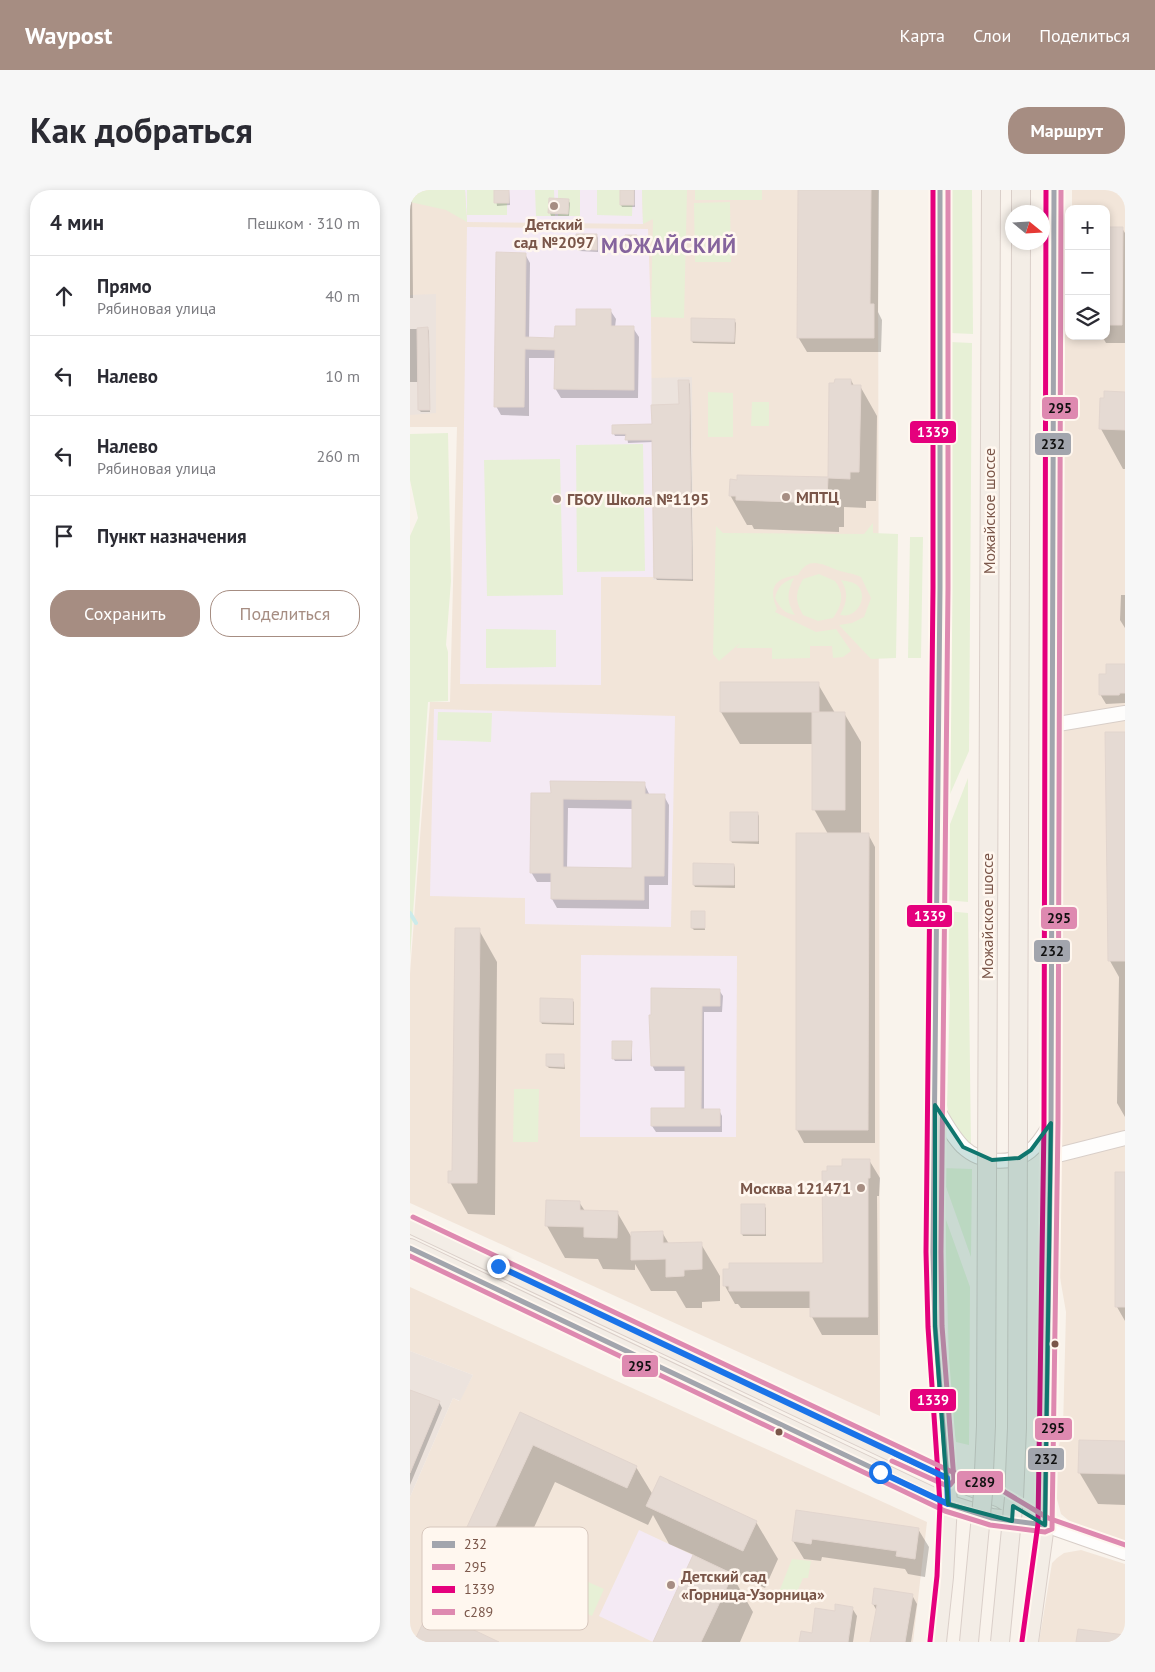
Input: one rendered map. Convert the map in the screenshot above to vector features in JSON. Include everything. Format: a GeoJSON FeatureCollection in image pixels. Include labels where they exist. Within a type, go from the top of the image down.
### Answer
{"type":"FeatureCollection","features":[{"type":"Feature","properties":{"kind":"main road"},"geometry":{"type":"LineString","coordinates":[[937,1642],[944,1577],[948,1504],[935,1317],[933,1243],[941,523],[940,190]]}},
{"type":"Feature","properties":{"kind":"main road","name":"Можайское шоссе"},"geometry":{"type":"LineString","coordinates":[[969,1642],[983,1494],[986,1426],[991,190]]}},
{"type":"Feature","properties":{"kind":"main road"},"geometry":{"type":"LineString","coordinates":[[1021,205],[1022,190]]}},
{"type":"Feature","properties":{"kind":"main road"},"geometry":{"type":"LineString","coordinates":[[1030,1642],[1045,1525],[1051,1123],[1054,190]]}},
{"type":"Feature","properties":{"kind":"main road","name":"Можайское шоссе"},"geometry":{"type":"LineString","coordinates":[[1000,1642],[1014,1498],[1017,1428],[1021,250]]}},
{"type":"Feature","properties":{"kind":"main road"},"geometry":{"type":"LineString","coordinates":[[410,1224],[947,1478],[1000,1498],[1045,1525]]}},
{"type":"Feature","properties":{"kind":"main road"},"geometry":{"type":"LineString","coordinates":[[410,1248],[948,1504],[992,1518],[1045,1525]]}},
{"type":"Feature","properties":{"kind":"street"},"geometry":{"type":"LineString","coordinates":[[1052,725],[1125,713]]}},
{"type":"Feature","properties":{"kind":"street"},"geometry":{"type":"LineString","coordinates":[[935,1105],[951,1132],[963,1147],[978,1157],[992,1160],[1006,1161],[1019,1158],[1041,1140],[1051,1123]]}},
{"type":"Feature","properties":{"kind":"street"},"geometry":{"type":"LineString","coordinates":[[1050,1157],[1125,1138]]}},
{"type":"Feature","properties":{"kind":"street"},"geometry":{"type":"LineString","coordinates":[[1045,1525],[1125,1554]]}},
{"type":"Feature","properties":{"kind":"highlighted area"},"geometry":{"type":"Polygon","coordinates":[[[935,1105],[963,1147],[992,1160],[1019,1158],[1031,1150],[1051,1123],[1045,1525],[1013,1506],[1012,1521],[948,1504],[935,1326],[935,1105]]]}},
{"type":"Feature","properties":{"kind":"shaded area"},"geometry":{"type":"Polygon","coordinates":[[[410,190],[878,190],[880,1416],[410,1203],[410,974],[430,702],[450,702],[457,427],[410,427],[410,190]]]}},
{"type":"Feature","properties":{"kind":"shaded area","name":"Детский сад №2097"},"geometry":{"type":"Polygon","coordinates":[[[465,190],[642,190],[643,224],[467,222],[465,190]]]}},
{"type":"Feature","properties":{"kind":"shaded area"},"geometry":{"type":"Polygon","coordinates":[[[1072,190],[1125,190],[1125,1542],[1073,1524],[1061,1514],[1057,1499],[1058,1450],[1063,1428],[1066,1312],[1058,1266],[1065,326],[1065,340],[1110,340],[1110,205],[1072,205],[1072,190]]]}},
{"type":"Feature","properties":{"kind":"shaded area","name":"ГБОУ Школа №1195"},"geometry":{"type":"Polygon","coordinates":[[[467,227],[648,229],[651,317],[653,577],[601,577],[601,685],[460,684],[467,227]]]}},
{"type":"Feature","properties":{"kind":"shaded area"},"geometry":{"type":"Polygon","coordinates":[[[436,294],[436,413],[410,415],[410,295],[436,294]]]}},
{"type":"Feature","properties":{"kind":"shaded area"},"geometry":{"type":"Polygon","coordinates":[[[692,377],[693,580],[653,580],[651,378],[692,377]]]}},
{"type":"Feature","properties":{"kind":"shaded area"},"geometry":{"type":"Polygon","coordinates":[[[434,709],[675,716],[671,927],[525,924],[525,898],[430,896],[434,709]]]}},
{"type":"Feature","properties":{"kind":"shaded area"},"geometry":{"type":"Polygon","coordinates":[[[581,955],[737,956],[736,1137],[580,1137],[581,955]]]}},
{"type":"Feature","properties":{"kind":"shaded area"},"geometry":{"type":"Polygon","coordinates":[[[410,1287],[927,1522],[913,1642],[410,1642],[410,1497],[453,1398],[459,1401],[473,1375],[410,1351],[410,1287]]]}},
{"type":"Feature","properties":{"kind":"shaded area"},"geometry":{"type":"Polygon","coordinates":[[[410,1351],[473,1375],[460,1401],[453,1398],[410,1497],[410,1351]]]}},
{"type":"Feature","properties":{"kind":"shaded area","name":"Детский сад «Горница-Узорница»"},"geometry":{"type":"Polygon","coordinates":[[[639,1530],[733,1574],[712,1619],[668,1642],[653,1642],[599,1616],[639,1530]]]}},
{"type":"Feature","properties":{"kind":"shaded area"},"geometry":{"type":"Polygon","coordinates":[[[1081,1550],[1125,1564],[1125,1642],[1039,1642],[1052,1563],[1064,1553],[1081,1550]]]}},
{"type":"Feature","properties":{"kind":"green space"},"geometry":{"type":"Polygon","coordinates":[[[410,190],[465,190],[467,222],[446,210],[410,202],[410,190]]]}},
{"type":"Feature","properties":{"kind":"green space"},"geometry":{"type":"Polygon","coordinates":[[[467,190],[507,190],[507,215],[467,215],[467,190]]]}},
{"type":"Feature","properties":{"kind":"green space"},"geometry":{"type":"Polygon","coordinates":[[[535,190],[554,190],[555,216],[536,216],[535,190]]]}},
{"type":"Feature","properties":{"kind":"green space"},"geometry":{"type":"Polygon","coordinates":[[[558,190],[580,190],[580,216],[558,216],[558,190]]]}},
{"type":"Feature","properties":{"kind":"green space"},"geometry":{"type":"Polygon","coordinates":[[[597,190],[633,190],[632,216],[597,215],[597,190]]]}},
{"type":"Feature","properties":{"kind":"green space"},"geometry":{"type":"Polygon","coordinates":[[[642,190],[687,190],[684,318],[651,317],[653,219],[643,224],[642,190]]]}},
{"type":"Feature","properties":{"kind":"green space"},"geometry":{"type":"Polygon","coordinates":[[[695,190],[762,190],[762,200],[695,200],[695,190]]]}},
{"type":"Feature","properties":{"kind":"green space"},"geometry":{"type":"Polygon","coordinates":[[[951,190],[972,190],[973,334],[950,333],[951,190]]]}},
{"type":"Feature","properties":{"kind":"green space"},"geometry":{"type":"Polygon","coordinates":[[[730,202],[731,262],[695,262],[694,203],[730,202]]]}},
{"type":"Feature","properties":{"kind":"green space"},"geometry":{"type":"Polygon","coordinates":[[[950,342],[972,343],[969,751],[947,801],[950,342]]]}},
{"type":"Feature","properties":{"kind":"green space"},"geometry":{"type":"Polygon","coordinates":[[[708,392],[733,393],[733,437],[708,437],[708,392]]]}},
{"type":"Feature","properties":{"kind":"green space"},"geometry":{"type":"Polygon","coordinates":[[[752,402],[769,402],[769,426],[751,426],[752,402]]]}},
{"type":"Feature","properties":{"kind":"green space"},"geometry":{"type":"Polygon","coordinates":[[[448,433],[451,581],[446,645],[448,652],[448,701],[428,702],[410,956],[410,536],[418,518],[410,480],[410,434],[448,433]]]}},
{"type":"Feature","properties":{"kind":"green space"},"geometry":{"type":"Polygon","coordinates":[[[643,444],[645,571],[577,572],[576,445],[643,444]]]}},
{"type":"Feature","properties":{"kind":"green space"},"geometry":{"type":"Polygon","coordinates":[[[560,459],[563,595],[487,596],[484,460],[560,459]]]}},
{"type":"Feature","properties":{"kind":"green space"},"geometry":{"type":"Polygon","coordinates":[[[873,523],[873,533],[898,534],[896,658],[871,659],[839,625],[852,623],[864,617],[871,598],[861,577],[816,563],[806,565],[798,575],[783,579],[775,585],[773,595],[777,609],[775,612],[816,632],[836,629],[851,651],[843,657],[833,658],[832,646],[810,646],[810,658],[772,659],[772,648],[736,648],[740,643],[719,661],[713,654],[716,526],[723,533],[864,534],[873,523]]]}},
{"type":"Feature","properties":{"kind":"green space"},"geometry":{"type":"Polygon","coordinates":[[[910,537],[923,537],[921,658],[908,658],[910,537]]]}},
{"type":"Feature","properties":{"kind":"green space"},"geometry":{"type":"Polygon","coordinates":[[[819,574],[835,581],[840,590],[841,599],[839,609],[833,618],[818,621],[803,615],[798,605],[797,597],[798,589],[803,579],[819,574]]]}},
{"type":"Feature","properties":{"kind":"green space"},"geometry":{"type":"Polygon","coordinates":[[[794,578],[788,597],[795,615],[783,609],[775,598],[781,585],[794,578]]]}},
{"type":"Feature","properties":{"kind":"green space"},"geometry":{"type":"Polygon","coordinates":[[[841,580],[857,585],[862,593],[859,607],[853,613],[847,615],[840,615],[846,598],[841,580]]]}},
{"type":"Feature","properties":{"kind":"green space"},"geometry":{"type":"Polygon","coordinates":[[[486,629],[556,630],[556,667],[486,668],[486,629]]]}},
{"type":"Feature","properties":{"kind":"green space"},"geometry":{"type":"Polygon","coordinates":[[[438,712],[492,713],[491,742],[437,740],[438,712]]]}},
{"type":"Feature","properties":{"kind":"green space"},"geometry":{"type":"Polygon","coordinates":[[[968,778],[968,902],[946,900],[947,832],[968,778]]]}},
{"type":"Feature","properties":{"kind":"green space"},"geometry":{"type":"Polygon","coordinates":[[[946,911],[968,913],[971,1147],[950,1120],[947,1105],[950,995],[945,940],[946,911]]]}},
{"type":"Feature","properties":{"kind":"green space"},"geometry":{"type":"Polygon","coordinates":[[[514,1089],[539,1089],[538,1142],[513,1142],[514,1089]]]}},
{"type":"Feature","properties":{"kind":"green space"},"geometry":{"type":"Polygon","coordinates":[[[942,1168],[972,1169],[971,1257],[945,1184],[942,1168]]]}},
{"type":"Feature","properties":{"kind":"green space"},"geometry":{"type":"Polygon","coordinates":[[[945,1217],[970,1287],[969,1445],[956,1442],[950,1398],[945,1217]]]}},
{"type":"Feature","properties":{"kind":"green space"},"geometry":{"type":"Polygon","coordinates":[[[792,1559],[811,1561],[808,1578],[803,1578],[795,1597],[779,1592],[792,1559]]]}},
{"type":"Feature","properties":{"kind":"green space"},"geometry":{"type":"Polygon","coordinates":[[[588,1582],[604,1589],[592,1616],[588,1614],[588,1582]]]}},
{"type":"Feature","properties":{"kind":"building"},"geometry":{"type":"Polygon","coordinates":[[[494,190],[509,190],[509,203],[494,203],[494,190]]]}},
{"type":"Feature","properties":{"kind":"building"},"geometry":{"type":"Polygon","coordinates":[[[620,190],[634,190],[634,205],[620,205],[620,190]]]}},
{"type":"Feature","properties":{"kind":"building"},"geometry":{"type":"Polygon","coordinates":[[[798,190],[871,190],[870,304],[874,304],[874,338],[797,338],[798,190]]]}},
{"type":"Feature","properties":{"kind":"building"},"geometry":{"type":"Polygon","coordinates":[[[549,198],[569,199],[568,214],[548,213],[549,198]]]}},
{"type":"Feature","properties":{"kind":"building"},"geometry":{"type":"Polygon","coordinates":[[[1110,227],[1123,227],[1122,325],[1110,325],[1110,227]]]}},
{"type":"Feature","properties":{"kind":"building"},"geometry":{"type":"Polygon","coordinates":[[[576,234],[597,234],[597,250],[576,249],[576,234]]]}},
{"type":"Feature","properties":{"kind":"building"},"geometry":{"type":"Polygon","coordinates":[[[625,235],[637,235],[637,250],[625,250],[625,235]]]}},
{"type":"Feature","properties":{"kind":"building"},"geometry":{"type":"Polygon","coordinates":[[[496,252],[526,253],[525,337],[554,338],[555,326],[576,326],[576,309],[611,309],[611,326],[634,326],[634,390],[554,389],[555,350],[525,349],[524,407],[494,407],[496,252]]]}},
{"type":"Feature","properties":{"kind":"building"},"geometry":{"type":"Polygon","coordinates":[[[691,318],[735,319],[734,342],[691,341],[691,318]]]}},
{"type":"Feature","properties":{"kind":"building"},"geometry":{"type":"Polygon","coordinates":[[[428,327],[430,410],[418,410],[417,328],[428,327]]]}},
{"type":"Feature","properties":{"kind":"building"},"geometry":{"type":"Polygon","coordinates":[[[835,379],[851,379],[851,385],[861,385],[859,472],[850,472],[850,479],[828,478],[827,498],[823,498],[822,503],[736,500],[736,496],[729,496],[730,479],[737,480],[737,475],[828,477],[829,383],[834,383],[835,379]]]}},
{"type":"Feature","properties":{"kind":"building"},"geometry":{"type":"Polygon","coordinates":[[[678,380],[689,380],[692,579],[654,578],[652,440],[625,440],[626,434],[612,434],[612,425],[652,424],[651,405],[679,404],[678,380]]]}},
{"type":"Feature","properties":{"kind":"building"},"geometry":{"type":"Polygon","coordinates":[[[1104,391],[1125,392],[1125,430],[1099,429],[1100,398],[1104,398],[1104,391]]]}},
{"type":"Feature","properties":{"kind":"building"},"geometry":{"type":"Polygon","coordinates":[[[1106,664],[1125,664],[1125,693],[1120,693],[1119,695],[1099,695],[1099,674],[1106,674],[1106,664]]]}},
{"type":"Feature","properties":{"kind":"building"},"geometry":{"type":"Polygon","coordinates":[[[720,682],[819,682],[819,712],[720,712],[720,682]]]}},
{"type":"Feature","properties":{"kind":"building"},"geometry":{"type":"Polygon","coordinates":[[[812,712],[845,712],[845,810],[812,810],[812,712]]]}},
{"type":"Feature","properties":{"kind":"building"},"geometry":{"type":"Polygon","coordinates":[[[1105,732],[1125,732],[1125,961],[1108,961],[1105,732]]]}},
{"type":"Feature","properties":{"kind":"building"},"geometry":{"type":"Polygon","coordinates":[[[550,781],[645,782],[645,794],[665,794],[664,876],[644,876],[644,900],[551,899],[551,873],[530,873],[531,793],[551,793],[550,781]],[[563,799],[563,867],[632,868],[632,800],[563,799]]]}},
{"type":"Feature","properties":{"kind":"building"},"geometry":{"type":"Polygon","coordinates":[[[730,812],[758,812],[758,841],[730,841],[730,812]]]}},
{"type":"Feature","properties":{"kind":"building"},"geometry":{"type":"Polygon","coordinates":[[[796,833],[869,833],[868,1130],[796,1130],[796,833]]]}},
{"type":"Feature","properties":{"kind":"building"},"geometry":{"type":"Polygon","coordinates":[[[693,863],[734,864],[734,885],[693,885],[693,863]]]}},
{"type":"Feature","properties":{"kind":"building"},"geometry":{"type":"Polygon","coordinates":[[[691,911],[705,911],[705,928],[691,928],[691,911]]]}},
{"type":"Feature","properties":{"kind":"building"},"geometry":{"type":"Polygon","coordinates":[[[455,928],[480,928],[477,1183],[448,1183],[448,1171],[452,1171],[455,928]]]}},
{"type":"Feature","properties":{"kind":"building"},"geometry":{"type":"Polygon","coordinates":[[[651,988],[720,989],[720,1006],[702,1006],[701,1109],[720,1109],[720,1126],[651,1126],[651,1108],[685,1108],[685,1066],[651,1066],[649,1015],[651,1015],[651,988]]]}},
{"type":"Feature","properties":{"kind":"building"},"geometry":{"type":"Polygon","coordinates":[[[540,998],[573,999],[573,1023],[540,1022],[540,998]]]}},
{"type":"Feature","properties":{"kind":"building"},"geometry":{"type":"Polygon","coordinates":[[[612,1041],[632,1041],[631,1059],[612,1059],[612,1041]]]}},
{"type":"Feature","properties":{"kind":"building"},"geometry":{"type":"Polygon","coordinates":[[[546,1054],[564,1054],[564,1067],[546,1066],[546,1054]]]}},
{"type":"Feature","properties":{"kind":"building"},"geometry":{"type":"Polygon","coordinates":[[[842,1159],[870,1159],[870,1178],[868,1178],[868,1317],[810,1317],[810,1291],[729,1291],[729,1286],[723,1286],[723,1269],[729,1269],[729,1263],[823,1263],[822,1171],[827,1171],[827,1166],[842,1166],[842,1159]]]}},
{"type":"Feature","properties":{"kind":"building"},"geometry":{"type":"Polygon","coordinates":[[[1115,1172],[1125,1172],[1125,1307],[1115,1307],[1115,1172]]]}},
{"type":"Feature","properties":{"kind":"building"},"geometry":{"type":"Polygon","coordinates":[[[546,1200],[580,1201],[580,1210],[618,1211],[617,1238],[584,1237],[584,1227],[545,1226],[546,1200]]]}},
{"type":"Feature","properties":{"kind":"building"},"geometry":{"type":"Polygon","coordinates":[[[741,1204],[765,1204],[765,1234],[741,1234],[741,1204]]]}},
{"type":"Feature","properties":{"kind":"building"},"geometry":{"type":"Polygon","coordinates":[[[663,1231],[663,1243],[702,1242],[702,1269],[684,1270],[684,1276],[666,1277],[666,1259],[631,1260],[631,1232],[663,1231]]]}},
{"type":"Feature","properties":{"kind":"building"},"geometry":{"type":"Polygon","coordinates":[[[410,1390],[440,1401],[410,1473],[410,1390]]]}},
{"type":"Feature","properties":{"kind":"building"},"geometry":{"type":"Polygon","coordinates":[[[520,1412],[637,1466],[627,1488],[533,1445],[495,1527],[467,1527],[520,1412]]]}},
{"type":"Feature","properties":{"kind":"building"},"geometry":{"type":"Polygon","coordinates":[[[1079,1440],[1125,1441],[1125,1474],[1078,1473],[1079,1440]]]}},
{"type":"Feature","properties":{"kind":"building"},"geometry":{"type":"Polygon","coordinates":[[[660,1476],[757,1521],[743,1551],[646,1506],[660,1476]]]}},
{"type":"Feature","properties":{"kind":"building"},"geometry":{"type":"Polygon","coordinates":[[[796,1510],[919,1528],[915,1559],[896,1556],[897,1551],[812,1539],[811,1544],[792,1541],[796,1510]]]}},
{"type":"Feature","properties":{"kind":"building"},"geometry":{"type":"Polygon","coordinates":[[[693,1555],[733,1574],[701,1642],[653,1642],[693,1555]]]}},
{"type":"Feature","properties":{"kind":"building"},"geometry":{"type":"Polygon","coordinates":[[[874,1588],[913,1594],[905,1642],[870,1642],[877,1605],[872,1604],[874,1588]]]}},
{"type":"Feature","properties":{"kind":"building"},"geometry":{"type":"Polygon","coordinates":[[[835,1604],[853,1607],[848,1642],[799,1642],[801,1631],[812,1633],[815,1608],[835,1611],[835,1604]]]}},
{"type":"Feature","properties":{"kind":"building"},"geometry":{"type":"Polygon","coordinates":[[[422,1625],[422,1630],[474,1630],[499,1642],[414,1642],[422,1625]]]}},
{"type":"Feature","properties":{"kind":"building"},"geometry":{"type":"Polygon","coordinates":[[[1078,1629],[1125,1635],[1125,1642],[1076,1642],[1078,1629]]]}},
{"type":"Feature","properties":{"kind":"waterway"},"geometry":{"type":"LineString","coordinates":[[410,913],[416,923]]}},
{"type":"Feature","properties":{"kind":"transit line","name":"1339"},"geometry":{"type":"LineString","coordinates":[[930,1641],[937,1576],[940,1504],[928,1327],[926,1252],[933,588],[933,190]]}},
{"type":"Feature","properties":{"kind":"transit line","name":"232"},"geometry":{"type":"LineString","coordinates":[[895,1454],[947,1478],[935,1326],[933,1252],[940,588],[940,190]]}},
{"type":"Feature","properties":{"kind":"transit line","name":"295"},"geometry":{"type":"LineString","coordinates":[[892,1461],[945,1485],[950,1485],[954,1480],[942,1326],[941,1252],[948,588],[948,190]]}},
{"type":"Feature","properties":{"kind":"transit line","name":"1339"},"geometry":{"type":"LineString","coordinates":[[1022,1641],[1038,1524],[1044,1123],[1046,190]]}},
{"type":"Feature","properties":{"kind":"transit line","name":"232"},"geometry":{"type":"LineString","coordinates":[[410,1248],[948,1504],[992,1518],[1045,1525],[1051,1123],[1054,190]]}},
{"type":"Feature","properties":{"kind":"transit line","name":"295"},"geometry":{"type":"LineString","coordinates":[[410,1256],[945,1511],[990,1525],[1045,1532],[1052,1529],[1058,1123],[1061,190]]}},
{"type":"Feature","properties":{"kind":"transit line","name":"с289"},"geometry":{"type":"LineString","coordinates":[[413,1217],[950,1471],[1003,1491],[1048,1518],[1125,1545]]}},
{"type":"Feature","properties":{"kind":"place","name":"Детский сад №2097"},"geometry":{"type":"Point","coordinates":[554,206]}},
{"type":"Feature","properties":{"kind":"place","name":"МПТЦ"},"geometry":{"type":"Point","coordinates":[786,497]}},
{"type":"Feature","properties":{"kind":"place","name":"ГБОУ Школа №1195"},"geometry":{"type":"Point","coordinates":[557,499]}},
{"type":"Feature","properties":{"kind":"place","name":"Москва 121471"},"geometry":{"type":"Point","coordinates":[861,1188]}},
{"type":"Feature","properties":{"kind":"place","name":"Детский сад «Горница-Узорница»"},"geometry":{"type":"Point","coordinates":[671,1585]}},
{"type":"Feature","properties":{"kind":"district","name":"МОЖАЙСКИЙ"},"geometry":{"type":"Point","coordinates":[669,246]}},
{"type":"Feature","properties":{"kind":"route"},"geometry":{"type":"LineString","coordinates":[[498,1266],[947,1478],[948,1504],[880,1472]]}}]}
